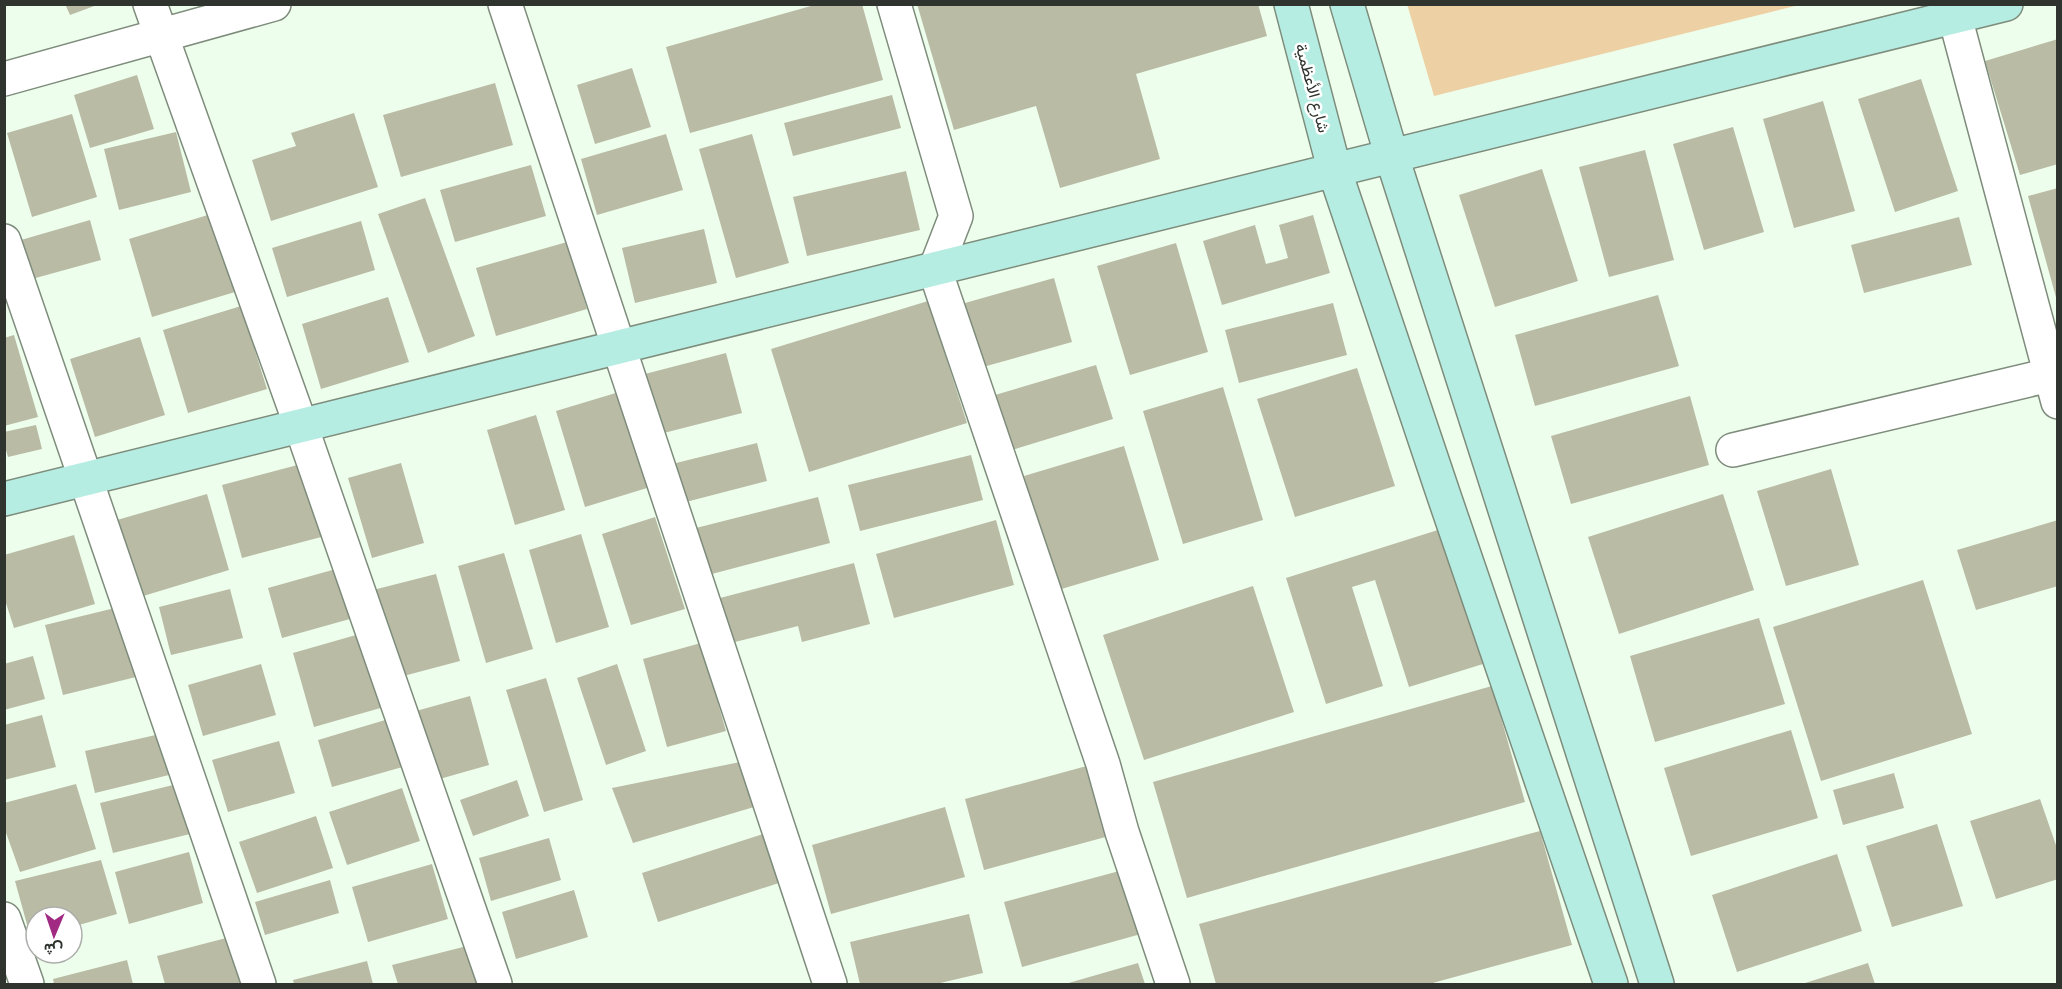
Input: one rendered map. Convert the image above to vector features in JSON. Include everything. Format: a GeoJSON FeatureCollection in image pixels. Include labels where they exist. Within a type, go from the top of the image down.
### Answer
{"type":"FeatureCollection","features":[{"type":"Feature","properties":{"kind":"main road","name":"شارع الأعظمية"},"geometry":{"type":"LineString","coordinates":[[1292,4],[1335,172],[1443,496],[1611,984]]}},
{"type":"Feature","properties":{"kind":"main road"},"geometry":{"type":"LineString","coordinates":[[1347,4],[1392,158],[1657,984]]}},
{"type":"Feature","properties":{"kind":"main road"},"geometry":{"type":"LineString","coordinates":[[4,499],[1392,158],[2006,4]]}},
{"type":"Feature","properties":{"kind":"street"},"geometry":{"type":"LineString","coordinates":[[150,4],[301,426],[495,984]]}},
{"type":"Feature","properties":{"kind":"street"},"geometry":{"type":"LineString","coordinates":[[4,79],[274,4]]}},
{"type":"Feature","properties":{"kind":"street"},"geometry":{"type":"LineString","coordinates":[[505,4],[830,984]]}},
{"type":"Feature","properties":{"kind":"street"},"geometry":{"type":"LineString","coordinates":[[894,4],[956,216],[935,270],[1103,764],[1122,832],[1173,984]]}},
{"type":"Feature","properties":{"kind":"street"},"geometry":{"type":"LineString","coordinates":[[1733,450],[2055,383],[1955,17]]}},
{"type":"Feature","properties":{"kind":"street"},"geometry":{"type":"LineString","coordinates":[[4,241],[259,984]]}},
{"type":"Feature","properties":{"kind":"street"},"geometry":{"type":"LineString","coordinates":[[4,919],[27,984]]}},
{"type":"Feature","properties":{"kind":"shaded area"},"geometry":{"type":"Polygon","coordinates":[[[1407,4],[1799,4],[1799,5],[1434,96],[1407,4]]]}},
{"type":"Feature","properties":{"kind":"building"},"geometry":{"type":"Polygon","coordinates":[[[65,4],[97,4],[97,5],[70,15],[65,4]]]}},
{"type":"Feature","properties":{"kind":"building"},"geometry":{"type":"Polygon","coordinates":[[[818,4],[862,4],[883,80],[690,133],[666,47],[818,4]]]}},
{"type":"Feature","properties":{"kind":"building"},"geometry":{"type":"Polygon","coordinates":[[[917,4],[1258,4],[1267,36],[1136,74],[1160,159],[1060,188],[1036,106],[954,130],[917,4]]]}},
{"type":"Feature","properties":{"kind":"building"},"geometry":{"type":"Polygon","coordinates":[[[2058,39],[2058,164],[2020,175],[1985,61],[2058,39]]]}},
{"type":"Feature","properties":{"kind":"building"},"geometry":{"type":"Polygon","coordinates":[[[632,68],[651,127],[595,144],[577,85],[632,68]]]}},
{"type":"Feature","properties":{"kind":"building"},"geometry":{"type":"Polygon","coordinates":[[[137,75],[154,129],[90,148],[74,95],[137,75]]]}},
{"type":"Feature","properties":{"kind":"building"},"geometry":{"type":"Polygon","coordinates":[[[1921,79],[1958,191],[1895,212],[1858,99],[1921,79]]]}},
{"type":"Feature","properties":{"kind":"building"},"geometry":{"type":"Polygon","coordinates":[[[495,83],[513,145],[401,177],[383,115],[495,83]]]}},
{"type":"Feature","properties":{"kind":"building"},"geometry":{"type":"Polygon","coordinates":[[[892,95],[901,128],[793,156],[784,123],[892,95]]]}},
{"type":"Feature","properties":{"kind":"building"},"geometry":{"type":"Polygon","coordinates":[[[1823,101],[1855,211],[1794,228],[1763,119],[1823,101]]]}},
{"type":"Feature","properties":{"kind":"building"},"geometry":{"type":"Polygon","coordinates":[[[354,113],[378,187],[271,221],[252,160],[296,146],[291,133],[354,113]]]}},
{"type":"Feature","properties":{"kind":"building"},"geometry":{"type":"Polygon","coordinates":[[[72,114],[97,197],[32,217],[7,133],[72,114]]]}},
{"type":"Feature","properties":{"kind":"building"},"geometry":{"type":"Polygon","coordinates":[[[1733,127],[1764,232],[1704,250],[1673,144],[1733,127]]]}},
{"type":"Feature","properties":{"kind":"building"},"geometry":{"type":"Polygon","coordinates":[[[176,132],[191,192],[119,210],[104,149],[176,132]]]}},
{"type":"Feature","properties":{"kind":"building"},"geometry":{"type":"Polygon","coordinates":[[[666,134],[683,190],[597,215],[581,159],[666,134]]]}},
{"type":"Feature","properties":{"kind":"building"},"geometry":{"type":"Polygon","coordinates":[[[752,134],[789,263],[736,278],[699,149],[752,134]]]}},
{"type":"Feature","properties":{"kind":"building"},"geometry":{"type":"Polygon","coordinates":[[[1645,150],[1674,260],[1609,277],[1579,167],[1645,150]]]}},
{"type":"Feature","properties":{"kind":"building"},"geometry":{"type":"Polygon","coordinates":[[[531,165],[546,216],[455,242],[440,190],[531,165]]]}},
{"type":"Feature","properties":{"kind":"building"},"geometry":{"type":"Polygon","coordinates":[[[1542,169],[1578,281],[1495,307],[1459,195],[1542,169]]]}},
{"type":"Feature","properties":{"kind":"building"},"geometry":{"type":"Polygon","coordinates":[[[906,171],[920,230],[807,256],[793,197],[906,171]]]}},
{"type":"Feature","properties":{"kind":"building"},"geometry":{"type":"Polygon","coordinates":[[[2058,188],[2058,301],[2057,301],[2028,196],[2058,188]]]}},
{"type":"Feature","properties":{"kind":"building"},"geometry":{"type":"Polygon","coordinates":[[[425,198],[475,336],[428,353],[378,214],[425,198]]]}},
{"type":"Feature","properties":{"kind":"building"},"geometry":{"type":"Polygon","coordinates":[[[211,214],[235,292],[152,317],[129,239],[211,214]]]}},
{"type":"Feature","properties":{"kind":"building"},"geometry":{"type":"Polygon","coordinates":[[[1313,215],[1330,273],[1222,305],[1203,241],[1255,225],[1266,264],[1288,258],[1279,225],[1313,215]]]}},
{"type":"Feature","properties":{"kind":"building"},"geometry":{"type":"Polygon","coordinates":[[[1959,217],[1972,265],[1864,293],[1851,245],[1959,217]]]}},
{"type":"Feature","properties":{"kind":"building"},"geometry":{"type":"Polygon","coordinates":[[[90,220],[101,260],[32,279],[21,240],[90,220]]]}},
{"type":"Feature","properties":{"kind":"building"},"geometry":{"type":"Polygon","coordinates":[[[361,221],[375,270],[287,297],[272,248],[361,221]]]}},
{"type":"Feature","properties":{"kind":"building"},"geometry":{"type":"Polygon","coordinates":[[[704,229],[717,283],[635,303],[622,248],[704,229]]]}},
{"type":"Feature","properties":{"kind":"building"},"geometry":{"type":"Polygon","coordinates":[[[567,242],[587,309],[496,336],[476,268],[567,242]]]}},
{"type":"Feature","properties":{"kind":"building"},"geometry":{"type":"Polygon","coordinates":[[[1176,243],[1208,352],[1130,375],[1097,266],[1176,243]]]}},
{"type":"Feature","properties":{"kind":"building"},"geometry":{"type":"Polygon","coordinates":[[[1054,278],[1072,342],[983,367],[965,303],[1054,278]]]}},
{"type":"Feature","properties":{"kind":"building"},"geometry":{"type":"Polygon","coordinates":[[[1658,295],[1679,366],[1535,406],[1515,335],[1658,295]]]}},
{"type":"Feature","properties":{"kind":"building"},"geometry":{"type":"Polygon","coordinates":[[[388,297],[409,362],[321,389],[302,324],[388,297]]]}},
{"type":"Feature","properties":{"kind":"building"},"geometry":{"type":"Polygon","coordinates":[[[928,301],[967,423],[809,472],[771,349],[928,301]]]}},
{"type":"Feature","properties":{"kind":"building"},"geometry":{"type":"Polygon","coordinates":[[[1333,303],[1347,355],[1239,383],[1225,330],[1333,303]]]}},
{"type":"Feature","properties":{"kind":"building"},"geometry":{"type":"Polygon","coordinates":[[[241,306],[267,389],[188,413],[163,330],[241,306]]]}},
{"type":"Feature","properties":{"kind":"building"},"geometry":{"type":"Polygon","coordinates":[[[14,335],[38,417],[4,426],[4,338],[14,335]]]}},
{"type":"Feature","properties":{"kind":"building"},"geometry":{"type":"Polygon","coordinates":[[[140,337],[165,415],[95,437],[70,359],[140,337]]]}},
{"type":"Feature","properties":{"kind":"building"},"geometry":{"type":"Polygon","coordinates":[[[726,353],[742,413],[656,435],[641,375],[726,353]]]}},
{"type":"Feature","properties":{"kind":"building"},"geometry":{"type":"Polygon","coordinates":[[[1096,365],[1113,419],[1012,450],[995,395],[1096,365]]]}},
{"type":"Feature","properties":{"kind":"building"},"geometry":{"type":"Polygon","coordinates":[[[1357,368],[1395,486],[1295,517],[1257,399],[1357,368]]]}},
{"type":"Feature","properties":{"kind":"building"},"geometry":{"type":"Polygon","coordinates":[[[1223,387],[1263,520],[1183,544],[1143,411],[1223,387]]]}},
{"type":"Feature","properties":{"kind":"building"},"geometry":{"type":"Polygon","coordinates":[[[619,392],[647,488],[585,507],[556,411],[619,392]]]}},
{"type":"Feature","properties":{"kind":"building"},"geometry":{"type":"Polygon","coordinates":[[[1690,396],[1709,465],[1571,504],[1551,436],[1690,396]]]}},
{"type":"Feature","properties":{"kind":"building"},"geometry":{"type":"Polygon","coordinates":[[[536,415],[565,510],[515,525],[487,430],[536,415]]]}},
{"type":"Feature","properties":{"kind":"building"},"geometry":{"type":"Polygon","coordinates":[[[36,425],[42,449],[8,457],[4,432],[36,425]]]}},
{"type":"Feature","properties":{"kind":"building"},"geometry":{"type":"Polygon","coordinates":[[[757,443],[767,481],[682,503],[672,464],[757,443]]]}},
{"type":"Feature","properties":{"kind":"building"},"geometry":{"type":"Polygon","coordinates":[[[1124,446],[1159,560],[1058,590],[1024,476],[1124,446]]]}},
{"type":"Feature","properties":{"kind":"building"},"geometry":{"type":"Polygon","coordinates":[[[971,455],[983,500],[860,531],[848,485],[971,455]]]}},
{"type":"Feature","properties":{"kind":"building"},"geometry":{"type":"Polygon","coordinates":[[[305,463],[325,536],[242,558],[222,485],[305,463]]]}},
{"type":"Feature","properties":{"kind":"building"},"geometry":{"type":"Polygon","coordinates":[[[401,463],[424,543],[372,558],[348,478],[401,463]]]}},
{"type":"Feature","properties":{"kind":"building"},"geometry":{"type":"Polygon","coordinates":[[[1831,469],[1859,565],[1786,586],[1757,491],[1831,469]]]}},
{"type":"Feature","properties":{"kind":"building"},"geometry":{"type":"Polygon","coordinates":[[[207,494],[229,570],[140,597],[117,520],[207,494]]]}},
{"type":"Feature","properties":{"kind":"building"},"geometry":{"type":"Polygon","coordinates":[[[1723,494],[1754,590],[1619,634],[1588,537],[1723,494]]]}},
{"type":"Feature","properties":{"kind":"building"},"geometry":{"type":"Polygon","coordinates":[[[818,497],[830,543],[708,575],[696,528],[818,497]]]}},
{"type":"Feature","properties":{"kind":"building"},"geometry":{"type":"Polygon","coordinates":[[[655,517],[685,609],[631,625],[602,534],[655,517]]]}},
{"type":"Feature","properties":{"kind":"building"},"geometry":{"type":"Polygon","coordinates":[[[996,520],[1014,585],[894,618],[876,554],[996,520]]]}},
{"type":"Feature","properties":{"kind":"building"},"geometry":{"type":"Polygon","coordinates":[[[2058,520],[2058,586],[1976,610],[1957,550],[2058,520]]]}},
{"type":"Feature","properties":{"kind":"building"},"geometry":{"type":"Polygon","coordinates":[[[1441,529],[1483,664],[1409,687],[1375,580],[1352,587],[1383,686],[1326,704],[1286,578],[1441,529]]]}},
{"type":"Feature","properties":{"kind":"building"},"geometry":{"type":"Polygon","coordinates":[[[581,534],[609,627],[556,643],[529,550],[581,534]]]}},
{"type":"Feature","properties":{"kind":"building"},"geometry":{"type":"Polygon","coordinates":[[[74,535],[95,604],[14,628],[4,597],[4,555],[74,535]]]}},
{"type":"Feature","properties":{"kind":"building"},"geometry":{"type":"Polygon","coordinates":[[[504,553],[533,649],[486,663],[458,566],[504,553]]]}},
{"type":"Feature","properties":{"kind":"building"},"geometry":{"type":"Polygon","coordinates":[[[854,563],[870,624],[802,642],[798,626],[731,643],[720,598],[854,563]]]}},
{"type":"Feature","properties":{"kind":"building"},"geometry":{"type":"Polygon","coordinates":[[[343,567],[357,617],[282,638],[268,588],[343,567]]]}},
{"type":"Feature","properties":{"kind":"building"},"geometry":{"type":"Polygon","coordinates":[[[436,574],[460,661],[396,678],[373,590],[436,574]]]}},
{"type":"Feature","properties":{"kind":"building"},"geometry":{"type":"Polygon","coordinates":[[[1923,580],[1972,734],[1821,781],[1773,627],[1923,580]]]}},
{"type":"Feature","properties":{"kind":"building"},"geometry":{"type":"Polygon","coordinates":[[[1253,586],[1294,712],[1144,760],[1103,635],[1253,586]]]}},
{"type":"Feature","properties":{"kind":"building"},"geometry":{"type":"Polygon","coordinates":[[[230,589],[243,638],[171,655],[159,607],[230,589]]]}},
{"type":"Feature","properties":{"kind":"building"},"geometry":{"type":"Polygon","coordinates":[[[119,607],[136,677],[63,695],[45,625],[119,607]]]}},
{"type":"Feature","properties":{"kind":"building"},"geometry":{"type":"Polygon","coordinates":[[[1759,618],[1785,704],[1655,742],[1630,656],[1759,618]]]}},
{"type":"Feature","properties":{"kind":"building"},"geometry":{"type":"Polygon","coordinates":[[[363,633],[384,707],[314,727],[293,653],[363,633]]]}},
{"type":"Feature","properties":{"kind":"building"},"geometry":{"type":"Polygon","coordinates":[[[701,643],[726,731],[667,747],[643,659],[701,643]]]}},
{"type":"Feature","properties":{"kind":"building"},"geometry":{"type":"Polygon","coordinates":[[[33,656],[45,699],[4,710],[4,664],[33,656]]]}},
{"type":"Feature","properties":{"kind":"building"},"geometry":{"type":"Polygon","coordinates":[[[261,664],[276,715],[203,736],[188,685],[261,664]]]}},
{"type":"Feature","properties":{"kind":"building"},"geometry":{"type":"Polygon","coordinates":[[[617,664],[646,751],[606,765],[577,678],[617,664]]]}},
{"type":"Feature","properties":{"kind":"building"},"geometry":{"type":"Polygon","coordinates":[[[546,678],[583,800],[544,812],[506,690],[546,678]]]}},
{"type":"Feature","properties":{"kind":"building"},"geometry":{"type":"Polygon","coordinates":[[[1492,686],[1525,802],[1187,898],[1153,782],[1492,686]]]}},
{"type":"Feature","properties":{"kind":"building"},"geometry":{"type":"Polygon","coordinates":[[[470,696],[489,765],[436,780],[416,711],[470,696]]]}},
{"type":"Feature","properties":{"kind":"building"},"geometry":{"type":"Polygon","coordinates":[[[42,715],[56,767],[4,780],[4,725],[42,715]]]}},
{"type":"Feature","properties":{"kind":"building"},"geometry":{"type":"Polygon","coordinates":[[[392,718],[406,766],[332,787],[318,740],[392,718]]]}},
{"type":"Feature","properties":{"kind":"building"},"geometry":{"type":"Polygon","coordinates":[[[1791,730],[1818,818],[1691,856],[1664,768],[1791,730]]]}},
{"type":"Feature","properties":{"kind":"building"},"geometry":{"type":"Polygon","coordinates":[[[160,734],[169,775],[95,793],[85,751],[160,734]]]}},
{"type":"Feature","properties":{"kind":"building"},"geometry":{"type":"Polygon","coordinates":[[[279,741],[295,793],[228,812],[212,760],[279,741]]]}},
{"type":"Feature","properties":{"kind":"building"},"geometry":{"type":"Polygon","coordinates":[[[740,762],[754,807],[633,843],[612,788],[740,762]]]}},
{"type":"Feature","properties":{"kind":"building"},"geometry":{"type":"Polygon","coordinates":[[[1094,764],[1113,835],[984,870],[965,799],[1094,764]]]}},
{"type":"Feature","properties":{"kind":"building"},"geometry":{"type":"Polygon","coordinates":[[[1894,773],[1904,808],[1843,825],[1833,790],[1894,773]]]}},
{"type":"Feature","properties":{"kind":"building"},"geometry":{"type":"Polygon","coordinates":[[[517,780],[529,816],[473,836],[460,800],[517,780]]]}},
{"type":"Feature","properties":{"kind":"building"},"geometry":{"type":"Polygon","coordinates":[[[76,784],[96,849],[20,872],[4,827],[4,803],[76,784]]]}},
{"type":"Feature","properties":{"kind":"building"},"geometry":{"type":"Polygon","coordinates":[[[177,784],[190,834],[113,853],[100,803],[177,784]]]}},
{"type":"Feature","properties":{"kind":"building"},"geometry":{"type":"Polygon","coordinates":[[[402,788],[420,841],[347,865],[329,812],[402,788]]]}},
{"type":"Feature","properties":{"kind":"building"},"geometry":{"type":"Polygon","coordinates":[[[2040,799],[2058,851],[2058,879],[1996,899],[1970,821],[2040,799]]]}},
{"type":"Feature","properties":{"kind":"building"},"geometry":{"type":"Polygon","coordinates":[[[945,807],[965,877],[831,914],[812,845],[945,807]]]}},
{"type":"Feature","properties":{"kind":"building"},"geometry":{"type":"Polygon","coordinates":[[[316,816],[333,868],[257,893],[239,842],[316,816]]]}},
{"type":"Feature","properties":{"kind":"building"},"geometry":{"type":"Polygon","coordinates":[[[1937,824],[1963,906],[1892,927],[1866,846],[1937,824]]]}},
{"type":"Feature","properties":{"kind":"building"},"geometry":{"type":"Polygon","coordinates":[[[1540,831],[1572,945],[1429,984],[1216,984],[1199,924],[1540,831]]]}},
{"type":"Feature","properties":{"kind":"building"},"geometry":{"type":"Polygon","coordinates":[[[763,834],[779,883],[658,922],[642,873],[763,834]]]}},
{"type":"Feature","properties":{"kind":"building"},"geometry":{"type":"Polygon","coordinates":[[[549,838],[561,880],[491,901],[479,858],[549,838]]]}},
{"type":"Feature","properties":{"kind":"building"},"geometry":{"type":"Polygon","coordinates":[[[189,852],[203,903],[129,924],[115,872],[189,852]]]}},
{"type":"Feature","properties":{"kind":"building"},"geometry":{"type":"Polygon","coordinates":[[[1837,854],[1862,931],[1737,972],[1712,895],[1837,854]]]}},
{"type":"Feature","properties":{"kind":"building"},"geometry":{"type":"Polygon","coordinates":[[[101,860],[117,914],[84,924],[84,905],[24,905],[24,914],[15,881],[101,860]]]}},
{"type":"Feature","properties":{"kind":"building"},"geometry":{"type":"Polygon","coordinates":[[[432,864],[448,919],[368,942],[352,887],[432,864]]]}},
{"type":"Feature","properties":{"kind":"building"},"geometry":{"type":"Polygon","coordinates":[[[1123,870],[1141,934],[1022,967],[1004,902],[1123,870]]]}},
{"type":"Feature","properties":{"kind":"building"},"geometry":{"type":"Polygon","coordinates":[[[330,880],[339,913],[265,935],[255,902],[330,880]]]}},
{"type":"Feature","properties":{"kind":"building"},"geometry":{"type":"Polygon","coordinates":[[[574,890],[588,937],[516,959],[502,912],[574,890]]]}},
{"type":"Feature","properties":{"kind":"building"},"geometry":{"type":"Polygon","coordinates":[[[969,914],[983,973],[936,984],[860,984],[850,942],[969,914]]]}},
{"type":"Feature","properties":{"kind":"building"},"geometry":{"type":"Polygon","coordinates":[[[230,937],[243,984],[165,984],[157,956],[230,937]]]}},
{"type":"Feature","properties":{"kind":"building"},"geometry":{"type":"Polygon","coordinates":[[[467,946],[477,984],[398,984],[392,965],[467,946]]]}},
{"type":"Feature","properties":{"kind":"building"},"geometry":{"type":"Polygon","coordinates":[[[127,960],[133,984],[54,984],[53,979],[127,960]]]}},
{"type":"Feature","properties":{"kind":"building"},"geometry":{"type":"Polygon","coordinates":[[[367,961],[373,984],[294,984],[293,980],[367,961]]]}},
{"type":"Feature","properties":{"kind":"building"},"geometry":{"type":"Polygon","coordinates":[[[1138,963],[1145,984],[1065,984],[1138,963]]]}},
{"type":"Feature","properties":{"kind":"building"},"geometry":{"type":"Polygon","coordinates":[[[1868,963],[1875,984],[1802,984],[1868,963]]]}}]}
